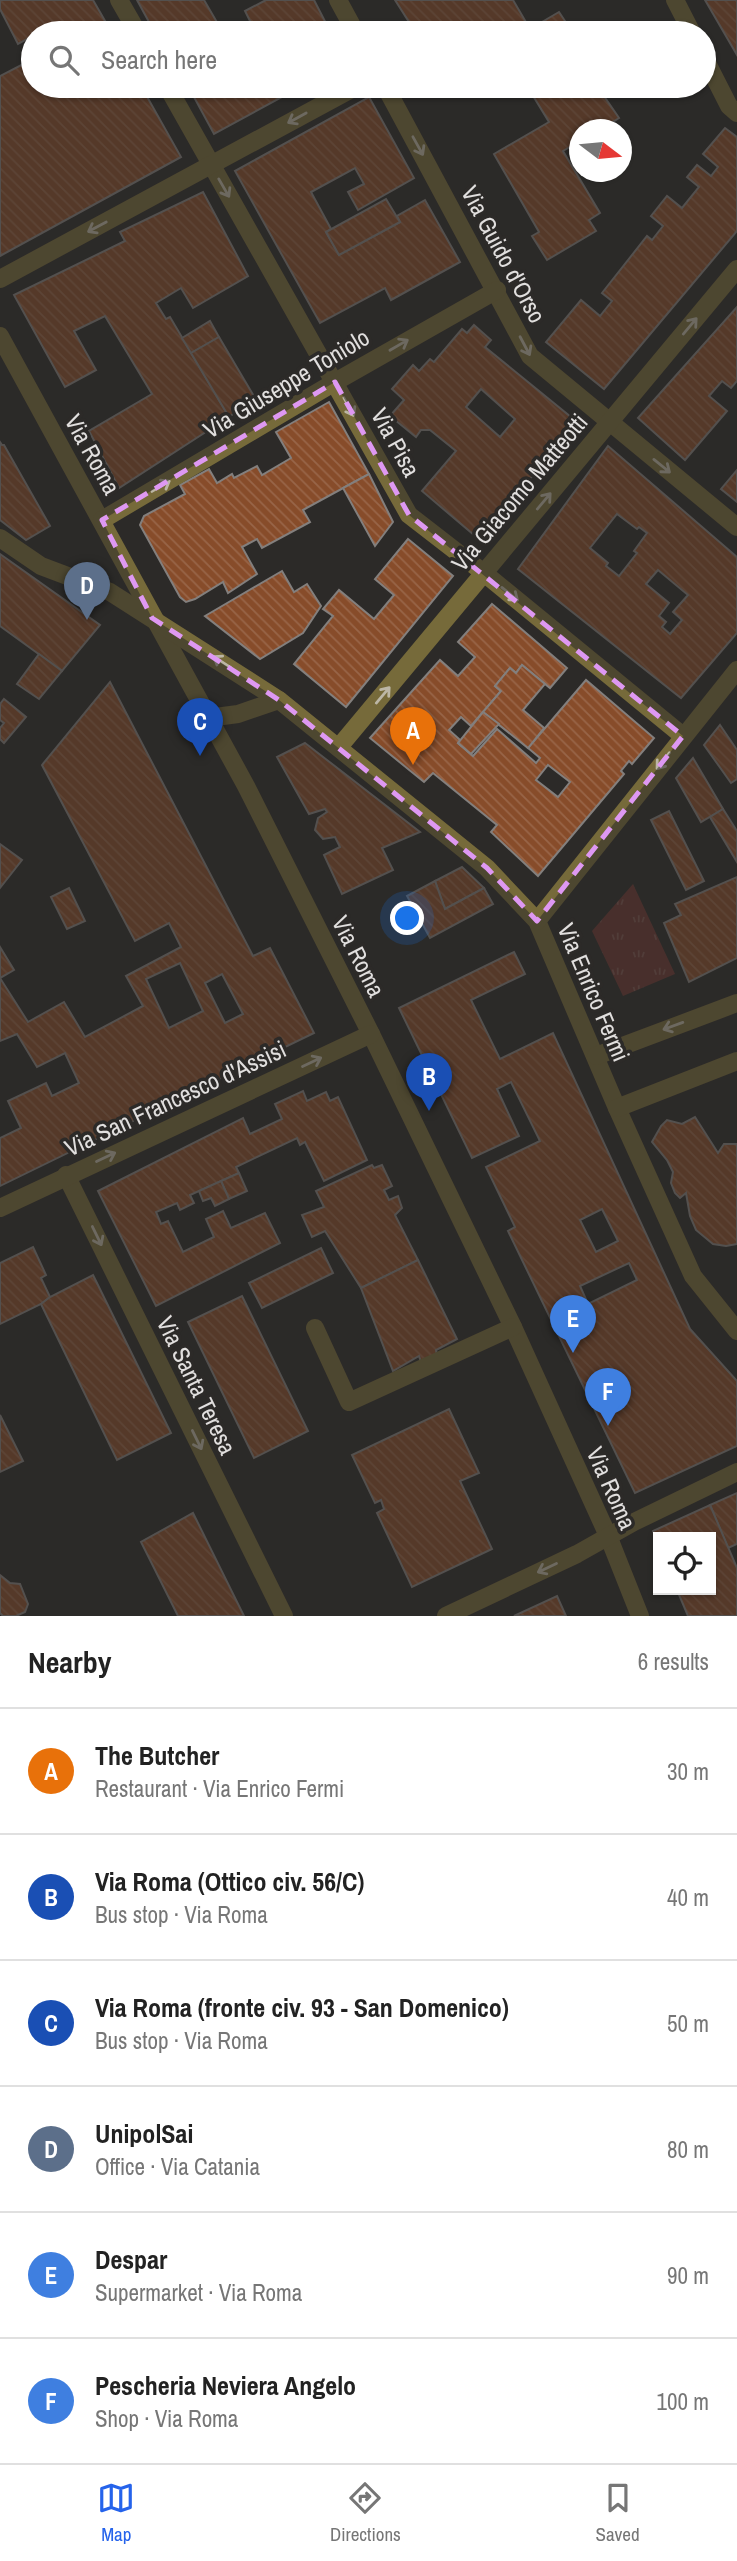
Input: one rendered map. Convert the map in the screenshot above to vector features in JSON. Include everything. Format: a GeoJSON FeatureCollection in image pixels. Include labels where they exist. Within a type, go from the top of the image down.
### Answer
{"type":"FeatureCollection","features":[{"type":"Feature","properties":{"kind":"street"},"geometry":{"type":"LineString","coordinates":[[119,0],[131,21]]}},
{"type":"Feature","properties":{"kind":"street"},"geometry":{"type":"LineString","coordinates":[[338,0],[349,21]]}},
{"type":"Feature","properties":{"kind":"street"},"geometry":{"type":"LineString","coordinates":[[675,0],[686,21]]}},
{"type":"Feature","properties":{"kind":"street"},"geometry":{"type":"LineString","coordinates":[[716,81],[729,106],[737,113]]}},
{"type":"Feature","properties":{"kind":"street","name":"Via Pisa"},"geometry":{"type":"LineString","coordinates":[[174,98],[409,515],[683,736]]}},
{"type":"Feature","properties":{"kind":"street"},"geometry":{"type":"LineString","coordinates":[[0,279],[335,98]]}},
{"type":"Feature","properties":{"kind":"street","name":"Via Guido d'Orso"},"geometry":{"type":"LineString","coordinates":[[392,98],[497,290],[530,356],[737,527]]}},
{"type":"Feature","properties":{"kind":"street","name":"Via Giacomo Matteotti"},"geometry":{"type":"LineString","coordinates":[[339,747],[737,269]]}},
{"type":"Feature","properties":{"kind":"street","name":"Via Giuseppe Toniolo"},"geometry":{"type":"LineString","coordinates":[[102,520],[497,290]]}},
{"type":"Feature","properties":{"kind":"street","name":"Via Roma"},"geometry":{"type":"LineString","coordinates":[[0,336],[246,786],[371,1034],[513,1327],[609,1538],[639,1616]]}},
{"type":"Feature","properties":{"kind":"street","name":"Via Enrico Fermi"},"geometry":{"type":"LineString","coordinates":[[0,538],[41,566],[110,592],[279,699],[487,868],[537,921],[693,1276],[737,1331]]}},
{"type":"Feature","properties":{"kind":"street"},"geometry":{"type":"LineString","coordinates":[[537,921],[737,670]]}},
{"type":"Feature","properties":{"kind":"street"},"geometry":{"type":"LineString","coordinates":[[208,718],[238,714],[279,699]]}},
{"type":"Feature","properties":{"kind":"street"},"geometry":{"type":"LineString","coordinates":[[596,1056],[737,1003]]}},
{"type":"Feature","properties":{"kind":"street","name":"Via San Francesco d'Assisi"},"geometry":{"type":"LineString","coordinates":[[0,1208],[371,1034]]}},
{"type":"Feature","properties":{"kind":"street"},"geometry":{"type":"LineString","coordinates":[[617,1108],[737,1061]]}},
{"type":"Feature","properties":{"kind":"street","name":"Via Santa Teresa"},"geometry":{"type":"LineString","coordinates":[[66,1175],[284,1616]]}},
{"type":"Feature","properties":{"kind":"street"},"geometry":{"type":"LineString","coordinates":[[315,1328],[349,1402],[513,1327]]}},
{"type":"Feature","properties":{"kind":"street"},"geometry":{"type":"LineString","coordinates":[[446,1616],[609,1538],[634,1522],[737,1472]]}},
{"type":"Feature","properties":{"kind":"highlighted area"},"geometry":{"type":"Polygon","coordinates":[[[335,382],[409,515],[683,736],[537,921],[487,868],[279,700],[152,618],[102,520],[335,382]]]}},
{"type":"Feature","properties":{"kind":"green space"},"geometry":{"type":"Polygon","coordinates":[[[633,884],[675,974],[623,996],[592,931],[633,884]]]}},
{"type":"Feature","properties":{"kind":"building"},"geometry":{"type":"Polygon","coordinates":[[[0,0],[93,0],[105,21],[21,21],[21,42],[18,44],[0,9],[0,0]]]}},
{"type":"Feature","properties":{"kind":"building"},"geometry":{"type":"Polygon","coordinates":[[[137,0],[204,0],[216,21],[148,21],[137,0]]]}},
{"type":"Feature","properties":{"kind":"building"},"geometry":{"type":"Polygon","coordinates":[[[266,0],[314,0],[325,21],[250,21],[245,11],[266,0]]]}},
{"type":"Feature","properties":{"kind":"building"},"geometry":{"type":"Polygon","coordinates":[[[395,0],[513,0],[525,21],[408,21],[395,0]]]}},
{"type":"Feature","properties":{"kind":"building"},"geometry":{"type":"Polygon","coordinates":[[[705,0],[737,0],[737,55],[705,0]]]}},
{"type":"Feature","properties":{"kind":"building"},"geometry":{"type":"Polygon","coordinates":[[[559,12],[565,21],[544,21],[559,12]]]}},
{"type":"Feature","properties":{"kind":"building"},"geometry":{"type":"Polygon","coordinates":[[[21,65],[21,98],[148,98],[181,157],[0,256],[0,76],[21,65]]]}},
{"type":"Feature","properties":{"kind":"building"},"geometry":{"type":"Polygon","coordinates":[[[194,98],[280,98],[214,134],[194,98]]]}},
{"type":"Feature","properties":{"kind":"building"},"geometry":{"type":"Polygon","coordinates":[[[370,98],[414,178],[358,210],[348,192],[364,184],[355,168],[311,192],[331,229],[326,232],[339,255],[400,222],[397,216],[425,200],[460,262],[391,300],[385,288],[320,323],[235,171],[370,98]]]}},
{"type":"Feature","properties":{"kind":"building"},"geometry":{"type":"Polygon","coordinates":[[[534,98],[605,98],[619,118],[569,119],[569,147],[563,151],[569,161],[569,182],[582,182],[600,213],[589,220],[596,231],[547,260],[532,236],[539,232],[494,154],[549,122],[534,98]]]}},
{"type":"Feature","properties":{"kind":"building"},"geometry":{"type":"Polygon","coordinates":[[[725,128],[737,137],[737,231],[604,389],[546,342],[581,300],[600,316],[612,301],[602,293],[647,236],[652,240],[663,226],[651,216],[667,196],[682,208],[699,187],[687,177],[697,165],[711,176],[718,167],[703,154],[725,128]]]}},
{"type":"Feature","properties":{"kind":"building"},"geometry":{"type":"Polygon","coordinates":[[[203,192],[248,276],[193,308],[181,288],[156,303],[166,319],[170,317],[229,417],[119,488],[89,431],[152,394],[105,316],[74,331],[96,370],[65,387],[14,295],[125,241],[120,232],[203,192]]]}},
{"type":"Feature","properties":{"kind":"building"},"geometry":{"type":"Polygon","coordinates":[[[386,199],[400,222],[339,255],[326,232],[386,199]]]}},
{"type":"Feature","properties":{"kind":"building"},"geometry":{"type":"Polygon","coordinates":[[[737,307],[737,381],[731,388],[722,381],[709,396],[727,411],[685,460],[638,418],[737,307]]]}},
{"type":"Feature","properties":{"kind":"building"},"geometry":{"type":"Polygon","coordinates":[[[210,321],[219,337],[191,353],[182,338],[210,321]]]}},
{"type":"Feature","properties":{"kind":"building"},"geometry":{"type":"Polygon","coordinates":[[[474,325],[491,340],[485,347],[577,422],[480,540],[422,491],[456,451],[430,430],[421,430],[416,437],[390,416],[404,400],[392,389],[413,365],[419,371],[430,359],[434,362],[462,329],[467,333],[474,325]],[[481,389],[466,407],[500,437],[515,419],[481,389]]]}},
{"type":"Feature","properties":{"kind":"building"},"geometry":{"type":"Polygon","coordinates":[[[219,337],[255,398],[229,417],[191,353],[219,337]]]}},
{"type":"Feature","properties":{"kind":"building"},"geometry":{"type":"Polygon","coordinates":[[[329,402],[369,474],[303,510],[310,522],[262,548],[257,539],[242,547],[257,574],[228,593],[223,582],[186,602],[180,597],[140,525],[144,516],[185,494],[180,485],[209,469],[217,483],[232,474],[234,478],[257,466],[262,475],[291,458],[276,432],[329,402]]]}},
{"type":"Feature","properties":{"kind":"building"},"geometry":{"type":"Polygon","coordinates":[[[0,442],[50,526],[26,540],[0,520],[0,442]]]}},
{"type":"Feature","properties":{"kind":"building"},"geometry":{"type":"Polygon","coordinates":[[[608,446],[737,557],[737,633],[681,698],[518,569],[608,446]],[[617,514],[590,548],[619,576],[637,553],[634,551],[647,533],[617,514]],[[658,570],[646,584],[669,603],[659,616],[666,622],[662,627],[670,634],[682,620],[673,612],[688,595],[658,570]]]}},
{"type":"Feature","properties":{"kind":"building"},"geometry":{"type":"Polygon","coordinates":[[[737,470],[737,502],[721,489],[737,470]]]}},
{"type":"Feature","properties":{"kind":"building"},"geometry":{"type":"Polygon","coordinates":[[[369,474],[393,522],[375,546],[343,488],[369,474]]]}},
{"type":"Feature","properties":{"kind":"building"},"geometry":{"type":"Polygon","coordinates":[[[408,539],[453,576],[346,707],[294,664],[333,616],[323,609],[339,590],[374,619],[394,595],[375,579],[408,539]]]}},
{"type":"Feature","properties":{"kind":"building"},"geometry":{"type":"Polygon","coordinates":[[[0,554],[100,625],[62,671],[0,626],[0,554]]]}},
{"type":"Feature","properties":{"kind":"building"},"geometry":{"type":"Polygon","coordinates":[[[282,571],[294,592],[307,584],[321,606],[303,633],[260,659],[205,616],[282,571]]]}},
{"type":"Feature","properties":{"kind":"building"},"geometry":{"type":"Polygon","coordinates":[[[492,604],[567,668],[550,688],[522,665],[516,673],[510,668],[495,686],[501,691],[471,726],[461,717],[449,730],[460,740],[458,743],[473,756],[497,729],[536,763],[540,758],[528,748],[586,680],[654,738],[632,764],[629,761],[621,771],[624,774],[538,876],[491,832],[497,825],[433,773],[424,782],[370,738],[440,660],[458,676],[475,657],[458,642],[492,604]],[[548,765],[536,780],[558,797],[570,782],[548,765]]]}},
{"type":"Feature","properties":{"kind":"building"},"geometry":{"type":"Polygon","coordinates":[[[39,654],[62,671],[39,699],[17,684],[39,654]]]}},
{"type":"Feature","properties":{"kind":"building"},"geometry":{"type":"Polygon","coordinates":[[[522,665],[545,684],[523,710],[544,728],[528,748],[483,712],[501,691],[495,686],[510,668],[516,673],[522,665]]]}},
{"type":"Feature","properties":{"kind":"building"},"geometry":{"type":"Polygon","coordinates":[[[110,682],[253,956],[270,948],[314,1033],[0,1186],[0,1138],[21,1128],[8,1101],[46,1083],[52,1096],[79,1083],[65,1053],[37,1067],[17,1034],[0,1041],[0,978],[28,1022],[64,1002],[85,1037],[143,1006],[126,976],[181,947],[169,923],[135,941],[42,765],[110,682]],[[180,963],[146,979],[169,1028],[203,1011],[180,963]],[[222,974],[205,983],[225,1023],[243,1014],[222,974]]]}},
{"type":"Feature","properties":{"kind":"building"},"geometry":{"type":"Polygon","coordinates":[[[4,699],[26,717],[4,743],[0,739],[0,728],[4,723],[0,720],[0,704],[4,699]]]}},
{"type":"Feature","properties":{"kind":"building"},"geometry":{"type":"Polygon","coordinates":[[[483,712],[499,724],[471,754],[458,743],[483,712]]]}},
{"type":"Feature","properties":{"kind":"building"},"geometry":{"type":"Polygon","coordinates":[[[720,725],[737,750],[737,779],[731,783],[704,745],[720,725]]]}},
{"type":"Feature","properties":{"kind":"building"},"geometry":{"type":"Polygon","coordinates":[[[305,743],[420,832],[382,848],[393,870],[342,894],[324,855],[340,847],[335,837],[323,839],[315,830],[318,818],[327,812],[325,809],[309,814],[277,757],[305,743]]]}},
{"type":"Feature","properties":{"kind":"building"},"geometry":{"type":"Polygon","coordinates":[[[693,758],[723,809],[701,822],[676,778],[693,758]]]}},
{"type":"Feature","properties":{"kind":"building"},"geometry":{"type":"Polygon","coordinates":[[[723,809],[737,831],[737,862],[710,817],[723,809]]]}},
{"type":"Feature","properties":{"kind":"building"},"geometry":{"type":"Polygon","coordinates":[[[669,811],[704,881],[686,890],[651,820],[669,811]]]}},
{"type":"Feature","properties":{"kind":"building"},"geometry":{"type":"Polygon","coordinates":[[[0,844],[22,860],[0,888],[0,844]]]}},
{"type":"Feature","properties":{"kind":"building"},"geometry":{"type":"Polygon","coordinates":[[[462,867],[484,888],[445,909],[435,881],[462,867]]]}},
{"type":"Feature","properties":{"kind":"building"},"geometry":{"type":"Polygon","coordinates":[[[737,877],[737,958],[689,982],[664,923],[681,915],[675,904],[737,877]]]}},
{"type":"Feature","properties":{"kind":"building"},"geometry":{"type":"Polygon","coordinates":[[[435,881],[445,909],[484,888],[493,904],[430,938],[407,896],[435,881]]]}},
{"type":"Feature","properties":{"kind":"building"},"geometry":{"type":"Polygon","coordinates":[[[69,888],[85,921],[67,929],[51,897],[69,888]]]}},
{"type":"Feature","properties":{"kind":"building"},"geometry":{"type":"Polygon","coordinates":[[[0,947],[14,970],[0,978],[0,947]]]}},
{"type":"Feature","properties":{"kind":"building"},"geometry":{"type":"Polygon","coordinates":[[[514,952],[525,974],[471,1000],[500,1059],[553,1033],[690,1329],[737,1381],[737,1446],[635,1493],[508,1231],[515,1227],[486,1167],[540,1141],[511,1082],[497,1089],[519,1136],[472,1158],[399,1008],[514,952]],[[602,1209],[580,1220],[596,1252],[618,1241],[602,1209]],[[629,1263],[580,1286],[588,1304],[637,1280],[629,1263]]]}},
{"type":"Feature","properties":{"kind":"building"},"geometry":{"type":"Polygon","coordinates":[[[303,1091],[307,1101],[326,1092],[330,1101],[338,1097],[367,1160],[324,1181],[305,1142],[300,1145],[297,1138],[236,1167],[239,1173],[190,1195],[194,1203],[180,1210],[177,1203],[156,1212],[161,1224],[168,1221],[183,1252],[214,1237],[206,1219],[223,1211],[231,1228],[265,1213],[280,1243],[156,1306],[98,1191],[243,1118],[250,1134],[282,1119],[275,1104],[303,1091]]]}},
{"type":"Feature","properties":{"kind":"building"},"geometry":{"type":"Polygon","coordinates":[[[695,1117],[718,1153],[724,1144],[737,1144],[737,1244],[713,1244],[696,1230],[690,1216],[686,1193],[680,1198],[675,1193],[671,1183],[673,1172],[652,1142],[667,1120],[682,1124],[695,1117]]]}},
{"type":"Feature","properties":{"kind":"building"},"geometry":{"type":"Polygon","coordinates":[[[372,1165],[374,1168],[382,1165],[392,1186],[384,1190],[389,1200],[398,1196],[402,1208],[395,1215],[418,1260],[361,1288],[325,1231],[312,1237],[302,1215],[324,1207],[316,1191],[372,1165]]]}},
{"type":"Feature","properties":{"kind":"building"},"geometry":{"type":"Polygon","coordinates":[[[239,1173],[247,1191],[229,1199],[221,1181],[239,1173]]]}},
{"type":"Feature","properties":{"kind":"building"},"geometry":{"type":"Polygon","coordinates":[[[221,1181],[229,1199],[215,1206],[211,1198],[203,1201],[199,1191],[221,1181]]]}},
{"type":"Feature","properties":{"kind":"building"},"geometry":{"type":"Polygon","coordinates":[[[33,1247],[46,1275],[41,1278],[50,1297],[0,1324],[0,1263],[33,1247]]]}},
{"type":"Feature","properties":{"kind":"building"},"geometry":{"type":"Polygon","coordinates":[[[321,1248],[333,1273],[262,1308],[249,1283],[321,1248]]]}},
{"type":"Feature","properties":{"kind":"building"},"geometry":{"type":"Polygon","coordinates":[[[418,1260],[457,1339],[436,1350],[437,1356],[421,1362],[419,1356],[393,1371],[361,1288],[418,1260]]]}},
{"type":"Feature","properties":{"kind":"building"},"geometry":{"type":"Polygon","coordinates":[[[93,1275],[171,1433],[117,1460],[41,1304],[93,1275]]]}},
{"type":"Feature","properties":{"kind":"building"},"geometry":{"type":"Polygon","coordinates":[[[242,1296],[308,1431],[254,1458],[188,1322],[242,1296]]]}},
{"type":"Feature","properties":{"kind":"building"},"geometry":{"type":"Polygon","coordinates":[[[449,1409],[479,1473],[460,1481],[492,1549],[412,1587],[377,1513],[384,1509],[381,1500],[375,1503],[352,1455],[449,1409]]]}},
{"type":"Feature","properties":{"kind":"building"},"geometry":{"type":"Polygon","coordinates":[[[0,1415],[23,1461],[0,1472],[0,1415]]]}},
{"type":"Feature","properties":{"kind":"building"},"geometry":{"type":"Polygon","coordinates":[[[737,1493],[737,1544],[728,1548],[710,1505],[737,1493]]]}},
{"type":"Feature","properties":{"kind":"building"},"geometry":{"type":"Polygon","coordinates":[[[710,1505],[737,1568],[737,1616],[688,1616],[679,1595],[716,1595],[716,1532],[653,1531],[710,1505]]]}},
{"type":"Feature","properties":{"kind":"building"},"geometry":{"type":"Polygon","coordinates":[[[193,1513],[244,1616],[178,1616],[141,1542],[193,1513]]]}},
{"type":"Feature","properties":{"kind":"building"},"geometry":{"type":"Polygon","coordinates":[[[0,1575],[10,1583],[20,1584],[28,1604],[25,1612],[16,1616],[3,1616],[0,1613],[0,1575]]]}},
{"type":"Feature","properties":{"kind":"building"},"geometry":{"type":"Polygon","coordinates":[[[557,1596],[566,1616],[514,1616],[557,1596]]]}},
{"type":"Feature","properties":{"kind":"place","name":"UnipolSai"},"geometry":{"type":"Point","coordinates":[87,620]}},
{"type":"Feature","properties":{"kind":"place","name":"Via Roma (fronte civ. 93 - San Domenico)"},"geometry":{"type":"Point","coordinates":[200,756]}},
{"type":"Feature","properties":{"kind":"place","name":"The Butcher"},"geometry":{"type":"Point","coordinates":[413,765]}},
{"type":"Feature","properties":{"kind":"place","name":"Via Roma (Ottico civ. 56/C)"},"geometry":{"type":"Point","coordinates":[429,1111]}},
{"type":"Feature","properties":{"kind":"place","name":"Despar"},"geometry":{"type":"Point","coordinates":[573,1353]}},
{"type":"Feature","properties":{"kind":"place","name":"Pescheria Neviera Angelo"},"geometry":{"type":"Point","coordinates":[608,1426]}}]}
